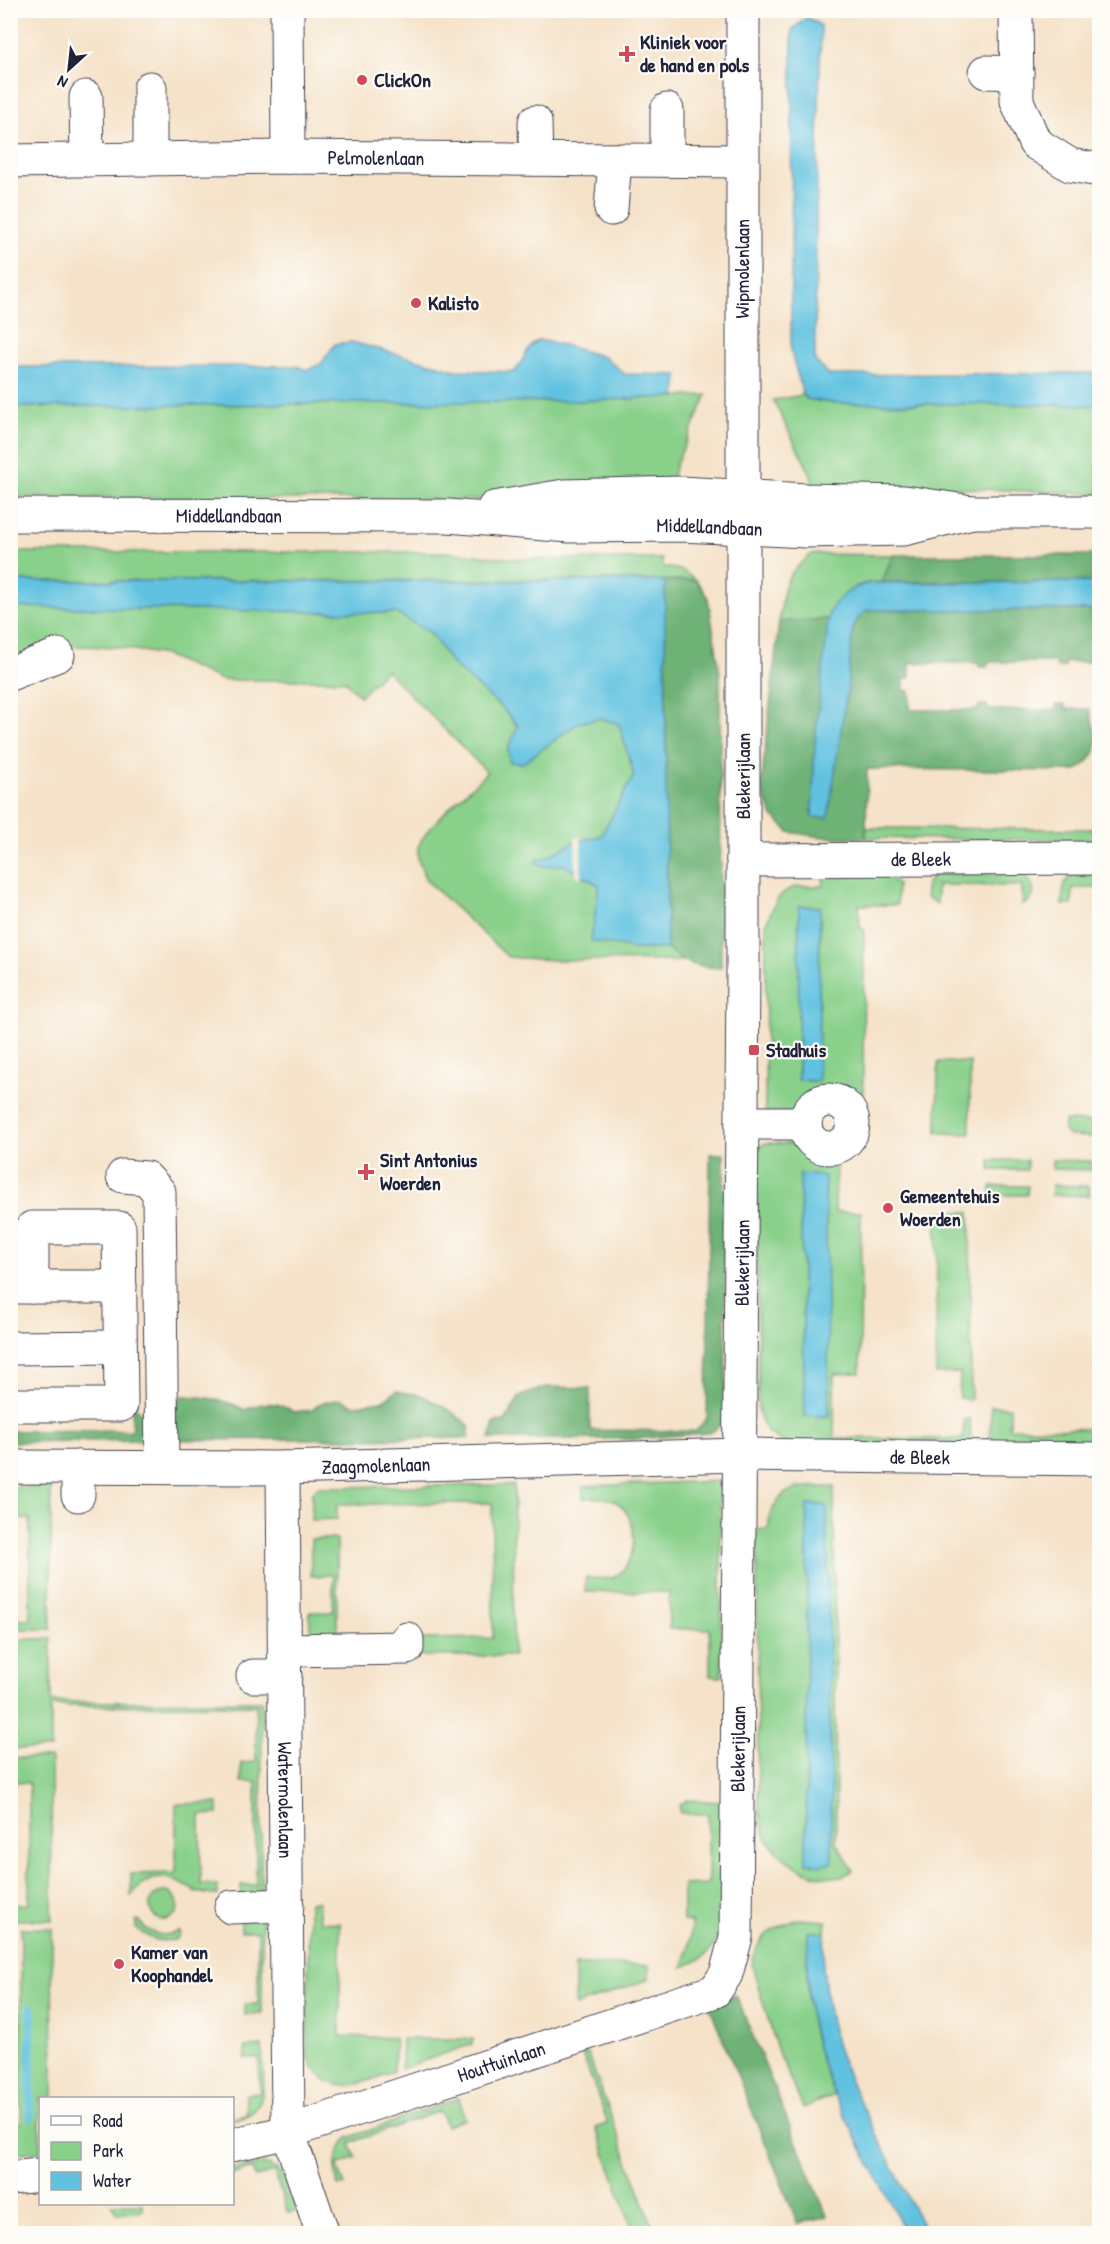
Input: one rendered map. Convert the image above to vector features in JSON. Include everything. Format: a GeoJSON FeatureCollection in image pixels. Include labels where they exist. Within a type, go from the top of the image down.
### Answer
{"type":"FeatureCollection","features":[{"type":"Feature","properties":{"kind":"street"},"geometry":{"type":"LineString","coordinates":[[287,10],[288,157]]}},
{"type":"Feature","properties":{"kind":"street","name":"Wipmolenlaan"},"geometry":{"type":"LineString","coordinates":[[741,528],[743,10]]}},
{"type":"Feature","properties":{"kind":"street"},"geometry":{"type":"LineString","coordinates":[[1016,10],[1001,72],[1017,101],[1035,143],[1070,165],[1100,170]]}},
{"type":"Feature","properties":{"kind":"street"},"geometry":{"type":"LineString","coordinates":[[150,88],[150,159]]}},
{"type":"Feature","properties":{"kind":"street"},"geometry":{"type":"LineString","coordinates":[[86,97],[87,160]]}},
{"type":"Feature","properties":{"kind":"street"},"geometry":{"type":"LineString","coordinates":[[667,110],[667,160]]}},
{"type":"Feature","properties":{"kind":"street"},"geometry":{"type":"LineString","coordinates":[[536,122],[536,159]]}},
{"type":"Feature","properties":{"kind":"street","name":"Pelmolenlaan"},"geometry":{"type":"LineString","coordinates":[[10,161],[288,157],[742,161]]}},
{"type":"Feature","properties":{"kind":"street"},"geometry":{"type":"LineString","coordinates":[[611,209],[615,160]]}},
{"type":"Feature","properties":{"kind":"street","name":"Middellandbaan"},"geometry":{"type":"LineString","coordinates":[[448,516],[564,496],[681,493],[904,502],[972,512],[1100,512]]}},
{"type":"Feature","properties":{"kind":"street","name":"Middellandbaan"},"geometry":{"type":"LineString","coordinates":[[10,515],[448,516],[570,526],[681,525],[806,531],[904,529],[972,512]]}},
{"type":"Feature","properties":{"kind":"street","name":"Blekerijlaan"},"geometry":{"type":"LineString","coordinates":[[715,1991],[726,1974],[736,1937],[743,860],[741,528]]}},
{"type":"Feature","properties":{"kind":"street"},"geometry":{"type":"LineString","coordinates":[[10,674],[58,655]]}},
{"type":"Feature","properties":{"kind":"street","name":"de Bleek"},"geometry":{"type":"LineString","coordinates":[[743,860],[1100,858]]}},
{"type":"Feature","properties":{"kind":"street"},"geometry":{"type":"LineString","coordinates":[[742,1123],[805,1123]]}},
{"type":"Feature","properties":{"kind":"street"},"geometry":{"type":"LineString","coordinates":[[123,1176],[146,1178],[159,1192],[162,1467]]}},
{"type":"Feature","properties":{"kind":"street"},"geometry":{"type":"LineString","coordinates":[[10,1405],[120,1405],[120,1287],[119,1227],[32,1228],[21,1243],[21,1287],[120,1287]]}},
{"type":"Feature","properties":{"kind":"street"},"geometry":{"type":"LineString","coordinates":[[10,1348],[120,1347]]}},
{"type":"Feature","properties":{"kind":"street","name":"de Bleek"},"geometry":{"type":"LineString","coordinates":[[740,1455],[1100,1459]]}},
{"type":"Feature","properties":{"kind":"street","name":"Zaagmolenlaan"},"geometry":{"type":"LineString","coordinates":[[10,1467],[78,1481],[162,1467],[283,1468],[740,1455]]}},
{"type":"Feature","properties":{"kind":"street","name":"Watermolenlaan"},"geometry":{"type":"LineString","coordinates":[[283,1468],[288,2132]]}},
{"type":"Feature","properties":{"kind":"street"},"geometry":{"type":"LineString","coordinates":[[253,1676],[285,1663],[407,1648],[407,1639]]}},
{"type":"Feature","properties":{"kind":"street"},"geometry":{"type":"LineString","coordinates":[[231,1907],[287,1905]]}},
{"type":"Feature","properties":{"kind":"street","name":"Houttuinlaan"},"geometry":{"type":"LineString","coordinates":[[234,2145],[288,2132],[715,1991]]}},
{"type":"Feature","properties":{"kind":"street"},"geometry":{"type":"LineString","coordinates":[[288,2132],[311,2227]]}},
{"type":"Feature","properties":{"kind":"street"},"geometry":{"type":"LineString","coordinates":[[10,2178],[39,2175]]}},
{"type":"Feature","properties":{"kind":"green space"},"geometry":{"type":"Polygon","coordinates":[[[707,395],[676,464],[670,487],[491,500],[11,497],[10,407],[578,401],[707,395]]]}},
{"type":"Feature","properties":{"kind":"green space"},"geometry":{"type":"Polygon","coordinates":[[[803,395],[807,399],[833,403],[1099,405],[1099,494],[935,487],[813,487],[811,475],[773,400],[803,395]]]}},
{"type":"Feature","properties":{"kind":"green space"},"geometry":{"type":"Polygon","coordinates":[[[11,552],[446,552],[518,559],[662,559],[662,567],[681,570],[696,580],[11,581],[11,552]]]}},
{"type":"Feature","properties":{"kind":"green space"},"geometry":{"type":"Polygon","coordinates":[[[812,554],[893,555],[882,582],[863,584],[854,588],[836,606],[829,619],[779,622],[786,583],[795,569],[812,554]]]}},
{"type":"Feature","properties":{"kind":"green space"},"geometry":{"type":"Polygon","coordinates":[[[893,555],[1099,555],[1099,582],[882,582],[893,555]]]}},
{"type":"Feature","properties":{"kind":"green space"},"geometry":{"type":"Polygon","coordinates":[[[696,580],[708,598],[720,673],[721,968],[692,964],[680,959],[667,949],[665,581],[696,580]]]}},
{"type":"Feature","properties":{"kind":"green space"},"geometry":{"type":"Polygon","coordinates":[[[22,607],[396,613],[432,634],[450,662],[502,708],[518,727],[508,750],[523,763],[578,723],[600,718],[620,724],[634,775],[601,836],[574,842],[544,859],[538,859],[543,866],[564,865],[599,885],[634,949],[667,949],[683,961],[554,960],[508,957],[426,880],[418,856],[418,848],[422,839],[438,819],[487,772],[386,670],[360,696],[344,680],[222,680],[165,655],[117,647],[76,646],[34,652],[11,660],[11,610],[22,607]]]}},
{"type":"Feature","properties":{"kind":"green space"},"geometry":{"type":"Polygon","coordinates":[[[867,610],[1099,610],[1099,662],[1065,662],[1065,667],[1056,667],[1056,662],[988,662],[987,667],[979,667],[978,663],[910,663],[910,678],[904,679],[904,691],[910,691],[910,710],[978,710],[979,705],[987,705],[988,710],[1056,710],[1056,705],[1065,705],[1065,709],[1089,709],[1096,737],[1095,752],[1085,765],[1075,771],[867,769],[866,838],[822,837],[789,832],[772,815],[761,788],[779,622],[829,619],[815,740],[812,816],[827,818],[847,691],[853,628],[859,616],[867,610]]]}},
{"type":"Feature","properties":{"kind":"green space"},"geometry":{"type":"Polygon","coordinates":[[[867,828],[1100,829],[1099,840],[866,838],[867,828]]]}},
{"type":"Feature","properties":{"kind":"green space"},"geometry":{"type":"Polygon","coordinates":[[[824,874],[888,875],[897,884],[897,905],[859,905],[860,928],[864,929],[863,1094],[808,1094],[798,1112],[765,1112],[766,925],[775,904],[785,892],[800,886],[823,886],[824,874]],[[800,906],[798,1080],[818,1081],[820,907],[800,906]]]}},
{"type":"Feature","properties":{"kind":"green space"},"geometry":{"type":"Polygon","coordinates":[[[935,874],[1024,874],[1031,882],[1033,896],[1022,905],[1022,886],[937,885],[937,904],[926,897],[926,884],[935,874]]]}},
{"type":"Feature","properties":{"kind":"green space"},"geometry":{"type":"Polygon","coordinates":[[[1075,874],[1099,874],[1099,888],[1073,888],[1072,905],[1062,905],[1064,883],[1075,874]]]}},
{"type":"Feature","properties":{"kind":"green space"},"geometry":{"type":"Polygon","coordinates":[[[938,1062],[970,1062],[970,1134],[937,1133],[938,1062]]]}},
{"type":"Feature","properties":{"kind":"green space"},"geometry":{"type":"Polygon","coordinates":[[[1064,1121],[1098,1122],[1098,1131],[1093,1137],[1069,1136],[1064,1131],[1064,1121]]]}},
{"type":"Feature","properties":{"kind":"green space"},"geometry":{"type":"Polygon","coordinates":[[[765,1143],[798,1144],[836,1156],[835,1212],[861,1212],[860,1373],[834,1374],[834,1438],[963,1439],[964,1419],[970,1419],[971,1448],[788,1445],[768,1433],[758,1413],[757,1155],[760,1147],[765,1143]],[[800,1174],[805,1416],[829,1416],[800,1174]]]}},
{"type":"Feature","properties":{"kind":"green space"},"geometry":{"type":"Polygon","coordinates":[[[710,1154],[724,1154],[726,1418],[709,1433],[633,1439],[490,1439],[494,1422],[505,1421],[520,1396],[546,1387],[590,1388],[590,1430],[696,1431],[707,1418],[710,1154]]]}},
{"type":"Feature","properties":{"kind":"green space"},"geometry":{"type":"Polygon","coordinates":[[[990,1160],[1027,1160],[1027,1170],[990,1170],[990,1160]]]}},
{"type":"Feature","properties":{"kind":"green space"},"geometry":{"type":"Polygon","coordinates":[[[1052,1160],[1091,1161],[1091,1170],[1052,1169],[1052,1160]]]}},
{"type":"Feature","properties":{"kind":"green space"},"geometry":{"type":"Polygon","coordinates":[[[1052,1185],[1089,1186],[1089,1196],[1052,1195],[1052,1185]]]}},
{"type":"Feature","properties":{"kind":"green space"},"geometry":{"type":"Polygon","coordinates":[[[991,1186],[1028,1186],[1027,1195],[991,1195],[991,1186]]]}},
{"type":"Feature","properties":{"kind":"green space"},"geometry":{"type":"Polygon","coordinates":[[[937,1212],[970,1212],[971,1399],[959,1398],[960,1373],[936,1374],[937,1212]]]}},
{"type":"Feature","properties":{"kind":"green space"},"geometry":{"type":"Polygon","coordinates":[[[396,1391],[421,1395],[449,1410],[469,1425],[469,1438],[169,1440],[170,1408],[183,1396],[215,1399],[245,1410],[257,1405],[276,1404],[293,1412],[312,1410],[321,1403],[340,1399],[354,1405],[382,1401],[396,1391]]]}},
{"type":"Feature","properties":{"kind":"green space"},"geometry":{"type":"Polygon","coordinates":[[[991,1406],[1010,1407],[1010,1428],[1099,1429],[1099,1447],[990,1447],[991,1406]]]}},
{"type":"Feature","properties":{"kind":"green space"},"geometry":{"type":"Polygon","coordinates":[[[132,1407],[135,1407],[153,1424],[153,1440],[11,1442],[10,1431],[132,1430],[132,1407]]]}},
{"type":"Feature","properties":{"kind":"green space"},"geometry":{"type":"Polygon","coordinates":[[[720,1481],[722,1677],[710,1676],[710,1629],[669,1629],[669,1592],[585,1592],[586,1578],[611,1578],[623,1570],[629,1561],[634,1539],[629,1517],[615,1501],[604,1498],[583,1498],[583,1486],[720,1481]]]}},
{"type":"Feature","properties":{"kind":"green space"},"geometry":{"type":"Polygon","coordinates":[[[514,1485],[513,1656],[421,1656],[421,1639],[493,1638],[492,1503],[337,1504],[337,1519],[311,1520],[312,1493],[318,1487],[514,1485]]]}},
{"type":"Feature","properties":{"kind":"green space"},"geometry":{"type":"Polygon","coordinates":[[[51,1486],[51,1629],[11,1629],[11,1620],[30,1619],[30,1519],[11,1519],[11,1487],[51,1486]]]}},
{"type":"Feature","properties":{"kind":"green space"},"geometry":{"type":"Polygon","coordinates":[[[834,1487],[836,1842],[853,1870],[844,1875],[830,1877],[808,1872],[779,1854],[764,1832],[758,1800],[757,1530],[768,1529],[776,1502],[792,1489],[834,1487]]]}},
{"type":"Feature","properties":{"kind":"green space"},"geometry":{"type":"Polygon","coordinates":[[[311,1539],[337,1539],[337,1639],[310,1638],[310,1612],[333,1612],[333,1575],[311,1576],[311,1539]]]}},
{"type":"Feature","properties":{"kind":"green space"},"geometry":{"type":"Polygon","coordinates":[[[11,1639],[51,1639],[51,1702],[262,1701],[261,1891],[241,1895],[241,1885],[256,1885],[256,1782],[241,1782],[241,1763],[256,1762],[256,1705],[51,1706],[51,1749],[11,1749],[10,1738],[15,1738],[15,1657],[11,1656],[11,1639]]]}},
{"type":"Feature","properties":{"kind":"green space"},"geometry":{"type":"Polygon","coordinates":[[[11,1758],[51,1758],[52,1920],[11,1920],[11,1905],[29,1904],[29,1783],[11,1782],[11,1758]]]}},
{"type":"Feature","properties":{"kind":"green space"},"geometry":{"type":"Polygon","coordinates":[[[687,1800],[721,1802],[722,1927],[716,1942],[708,1953],[697,1961],[682,1967],[691,1934],[691,1922],[683,1921],[683,1885],[708,1884],[708,1814],[680,1813],[680,1805],[687,1800]]]}},
{"type":"Feature","properties":{"kind":"green space"},"geometry":{"type":"Polygon","coordinates":[[[218,1803],[218,1814],[200,1815],[201,1884],[217,1885],[218,1895],[205,1894],[174,1880],[154,1878],[143,1884],[131,1896],[131,1874],[176,1873],[176,1804],[218,1803]]]}},
{"type":"Feature","properties":{"kind":"green space"},"geometry":{"type":"Polygon","coordinates":[[[164,1892],[174,1896],[178,1906],[174,1916],[164,1920],[154,1916],[150,1906],[154,1896],[164,1892]]]}},
{"type":"Feature","properties":{"kind":"green space"},"geometry":{"type":"Polygon","coordinates":[[[309,1902],[318,1902],[320,1922],[340,1923],[340,2036],[395,2038],[393,2072],[344,2086],[324,2079],[307,2055],[309,1902]]]}},
{"type":"Feature","properties":{"kind":"green space"},"geometry":{"type":"Polygon","coordinates":[[[262,1918],[262,2014],[245,2015],[245,2004],[258,2004],[258,1931],[241,1931],[241,1919],[262,1918]]]}},
{"type":"Feature","properties":{"kind":"green space"},"geometry":{"type":"Polygon","coordinates":[[[799,1919],[826,1921],[825,1932],[809,1931],[807,1990],[813,2032],[834,2095],[803,2108],[778,2052],[752,1966],[757,1947],[767,1934],[799,1919]]]}},
{"type":"Feature","properties":{"kind":"green space"},"geometry":{"type":"Polygon","coordinates":[[[138,1920],[151,1932],[157,1934],[168,1935],[179,1931],[180,1934],[177,1939],[155,1940],[136,1928],[138,1920]]]}},
{"type":"Feature","properties":{"kind":"green space"},"geometry":{"type":"Polygon","coordinates":[[[21,1928],[52,1928],[53,2097],[39,2097],[39,2152],[11,2153],[11,2124],[21,2123],[21,1928]]]}},
{"type":"Feature","properties":{"kind":"green space"},"geometry":{"type":"Polygon","coordinates":[[[575,1965],[649,1965],[649,1979],[575,2006],[575,1965]]]}},
{"type":"Feature","properties":{"kind":"green space"},"geometry":{"type":"Polygon","coordinates":[[[736,1995],[827,2216],[798,2224],[709,2005],[736,1995]]]}},
{"type":"Feature","properties":{"kind":"green space"},"geometry":{"type":"Polygon","coordinates":[[[402,2039],[473,2039],[472,2044],[401,2069],[402,2039]]]}},
{"type":"Feature","properties":{"kind":"green space"},"geometry":{"type":"Polygon","coordinates":[[[262,2046],[263,2092],[255,2110],[246,2117],[234,2121],[234,2118],[246,2115],[246,2094],[260,2093],[259,2058],[245,2058],[245,2047],[262,2046]]]}},
{"type":"Feature","properties":{"kind":"green space"},"geometry":{"type":"Polygon","coordinates":[[[587,2052],[655,2233],[634,2233],[596,2128],[608,2123],[582,2054],[587,2052]]]}},
{"type":"Feature","properties":{"kind":"green space"},"geometry":{"type":"Polygon","coordinates":[[[459,2098],[465,2119],[447,2126],[439,2111],[350,2143],[356,2158],[337,2165],[345,2185],[338,2186],[336,2160],[348,2138],[459,2098]]]}},
{"type":"Feature","properties":{"kind":"green space"},"geometry":{"type":"Polygon","coordinates":[[[263,2164],[279,2171],[291,2187],[297,2211],[288,2213],[274,2172],[255,2177],[252,2168],[234,2175],[234,2169],[263,2164]]]}},
{"type":"Feature","properties":{"kind":"green space"},"geometry":{"type":"Polygon","coordinates":[[[112,2205],[142,2205],[142,2211],[117,2214],[112,2205]]]}},
{"type":"Feature","properties":{"kind":"water"},"geometry":{"type":"Polygon","coordinates":[[[807,17],[821,26],[815,361],[829,375],[1099,373],[1099,405],[833,403],[807,399],[803,395],[791,351],[792,30],[807,17]]]}},
{"type":"Feature","properties":{"kind":"water"},"geometry":{"type":"Polygon","coordinates":[[[538,340],[604,357],[625,374],[678,375],[676,397],[578,401],[11,407],[11,367],[296,366],[307,370],[321,364],[335,344],[352,342],[456,370],[514,372],[530,347],[538,340]]]}},
{"type":"Feature","properties":{"kind":"water"},"geometry":{"type":"Polygon","coordinates":[[[11,581],[665,581],[667,949],[634,949],[591,941],[599,885],[564,865],[543,866],[536,863],[538,859],[544,859],[574,842],[601,836],[634,775],[619,724],[600,718],[578,723],[523,763],[510,762],[508,750],[518,726],[502,708],[450,662],[432,634],[396,613],[22,607],[11,610],[11,581]]]}},
{"type":"Feature","properties":{"kind":"water"},"geometry":{"type":"Polygon","coordinates":[[[1099,582],[1099,610],[867,610],[859,617],[853,628],[847,691],[828,818],[812,817],[815,740],[829,613],[841,597],[856,587],[869,583],[1099,582]]]}},
{"type":"Feature","properties":{"kind":"water"},"geometry":{"type":"Polygon","coordinates":[[[799,906],[820,907],[818,1081],[798,1080],[799,906]]]}},
{"type":"Feature","properties":{"kind":"water"},"geometry":{"type":"Polygon","coordinates":[[[800,1174],[825,1176],[829,1416],[805,1416],[800,1174]]]}},
{"type":"Feature","properties":{"kind":"water"},"geometry":{"type":"Polygon","coordinates":[[[807,1505],[824,1505],[827,1508],[832,1862],[820,1865],[806,1862],[807,1505]]]}},
{"type":"Feature","properties":{"kind":"water"},"geometry":{"type":"Polygon","coordinates":[[[808,1931],[825,1932],[823,1968],[828,2008],[836,2044],[850,2082],[926,2233],[906,2233],[834,2095],[817,2048],[809,2012],[808,1931]]]}},
{"type":"Feature","properties":{"kind":"pier"},"geometry":{"type":"Polygon","coordinates":[[[581,837],[581,878],[576,875],[575,838],[581,837]]]}},
{"type":"Feature","properties":{"kind":"waterway"},"geometry":{"type":"LineString","coordinates":[[30,2118],[31,2007]]}},
{"type":"Feature","properties":{"kind":"place","name":"Kliniek voor de hand en pols"},"geometry":{"type":"Point","coordinates":[627,54]}},
{"type":"Feature","properties":{"kind":"place","name":"ClickOn"},"geometry":{"type":"Point","coordinates":[362,80]}},
{"type":"Feature","properties":{"kind":"place","name":"Kalisto"},"geometry":{"type":"Point","coordinates":[416,303]}},
{"type":"Feature","properties":{"kind":"place","name":"Stadhuis"},"geometry":{"type":"Point","coordinates":[754,1050]}},
{"type":"Feature","properties":{"kind":"place","name":"Sint Antonius Woerden"},"geometry":{"type":"Point","coordinates":[366,1172]}},
{"type":"Feature","properties":{"kind":"place","name":"Gemeentehuis Woerden"},"geometry":{"type":"Point","coordinates":[888,1208]}},
{"type":"Feature","properties":{"kind":"place","name":"Kamer van Koophandel"},"geometry":{"type":"Point","coordinates":[119,1964]}}]}
